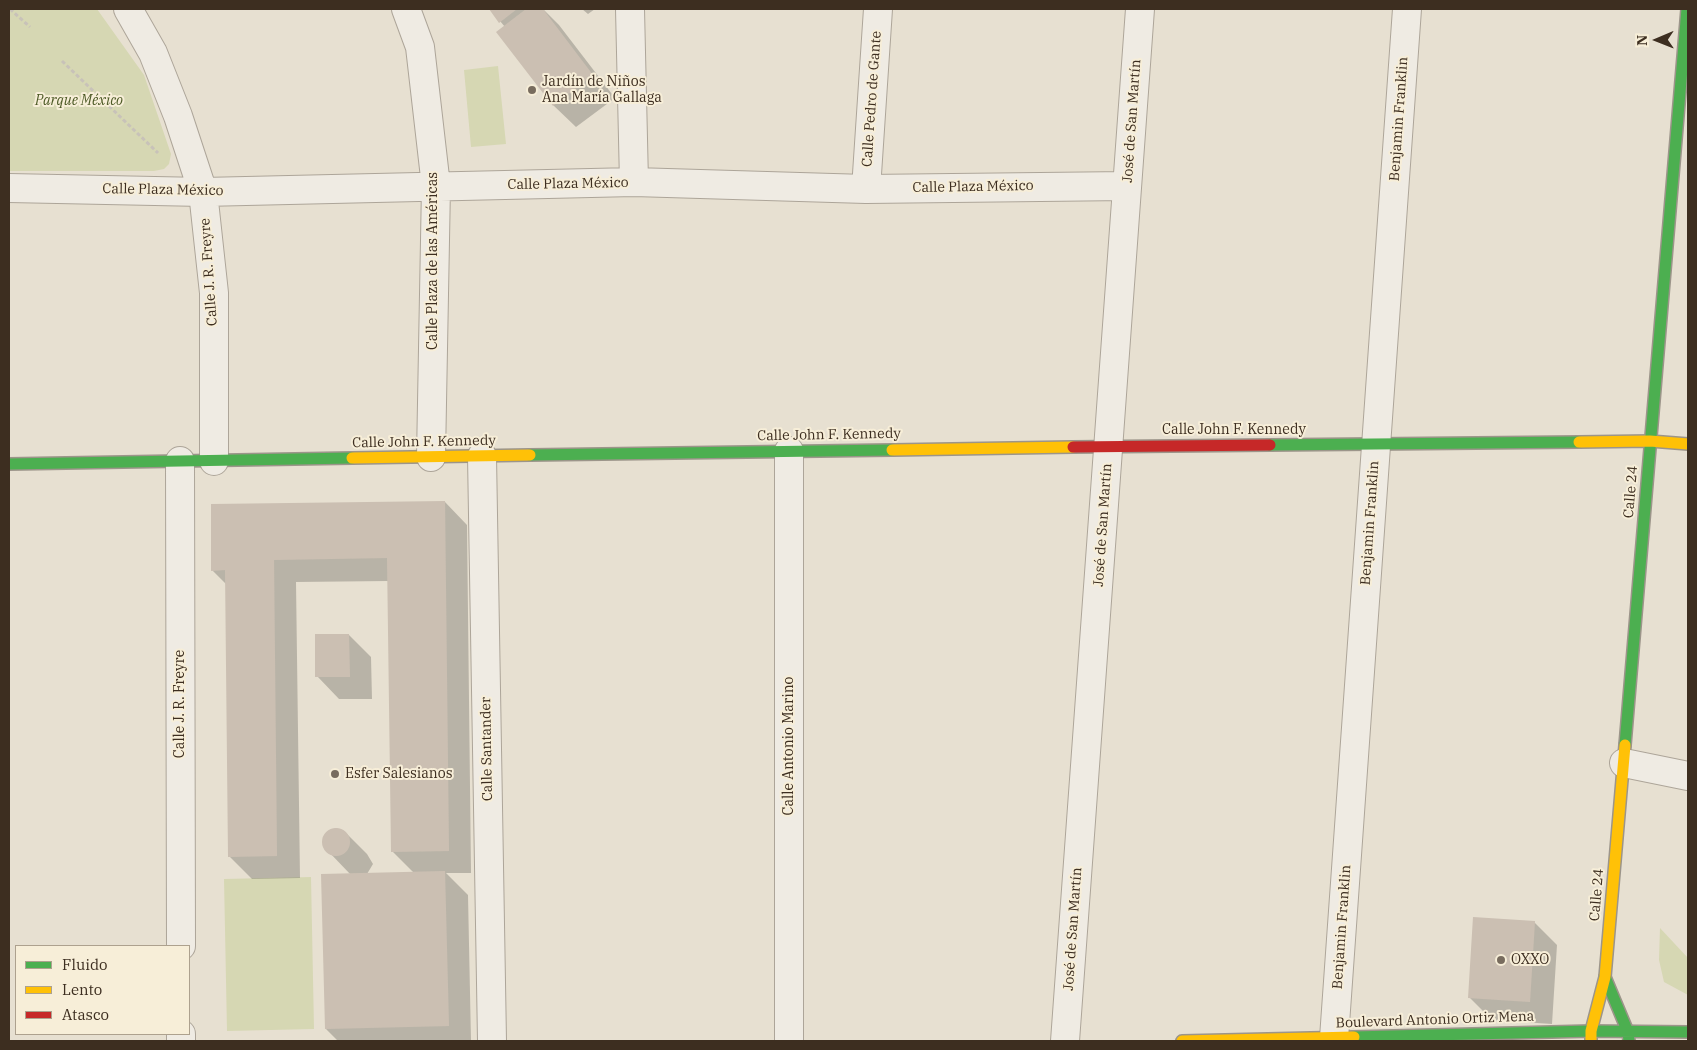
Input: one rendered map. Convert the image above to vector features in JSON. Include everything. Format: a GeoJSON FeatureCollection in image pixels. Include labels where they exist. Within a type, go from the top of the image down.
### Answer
{"type":"FeatureCollection","features":[{"type":"Feature","properties":{"kind":"street","name":"Calle J. R. Freyre"},"geometry":{"type":"LineString","coordinates":[[128,9],[153,52],[178,116],[202,192],[214,293],[214,460]]}},
{"type":"Feature","properties":{"kind":"street","name":"Calle Plaza de las Américas"},"geometry":{"type":"LineString","coordinates":[[406,9],[420,46],[436,186],[432,457]]}},
{"type":"Feature","properties":{"kind":"street"},"geometry":{"type":"LineString","coordinates":[[630,9],[634,182]]}},
{"type":"Feature","properties":{"kind":"street","name":"Calle Pedro de Gante"},"geometry":{"type":"LineString","coordinates":[[866,188],[878,9]]}},
{"type":"Feature","properties":{"kind":"street","name":"José de San Martín"},"geometry":{"type":"LineString","coordinates":[[1065,1041],[1140,9]]}},
{"type":"Feature","properties":{"kind":"street","name":"Benjamin Franklin"},"geometry":{"type":"LineString","coordinates":[[1334,1038],[1407,9]]}},
{"type":"Feature","properties":{"kind":"street","name":"Calle 24"},"geometry":{"type":"LineString","coordinates":[[1591,1036],[1605,977],[1650,441],[1685,100],[1687,9]]}},
{"type":"Feature","properties":{"kind":"street","name":"Calle Plaza México"},"geometry":{"type":"LineString","coordinates":[[9,188],[202,192],[634,182],[866,188],[1127,186]]}},
{"type":"Feature","properties":{"kind":"street","name":"Calle John F. Kennedy"},"geometry":{"type":"LineString","coordinates":[[9,464],[1108,446],[1650,441],[1688,444]]}},
{"type":"Feature","properties":{"kind":"street","name":"Calle Antonio Marino"},"geometry":{"type":"LineString","coordinates":[[789,451],[789,1041]]}},
{"type":"Feature","properties":{"kind":"street","name":"Calle Santander"},"geometry":{"type":"LineString","coordinates":[[482,456],[492,1041]]}},
{"type":"Feature","properties":{"kind":"street","name":"Calle J. R. Freyre"},"geometry":{"type":"LineString","coordinates":[[180,461],[181,945]]}},
{"type":"Feature","properties":{"kind":"street"},"geometry":{"type":"LineString","coordinates":[[1624,763],[1688,776]]}},
{"type":"Feature","properties":{"kind":"street","name":"Calle 24"},"geometry":{"type":"LineString","coordinates":[[1605,977],[1628,1036]]}},
{"type":"Feature","properties":{"kind":"street","name":"Boulevard Antonio Ortiz Mena"},"geometry":{"type":"LineString","coordinates":[[1182,1041],[1628,1036],[1688,1032]]}},
{"type":"Feature","properties":{"kind":"path"},"geometry":{"type":"LineString","coordinates":[[10,9],[30,27]]}},
{"type":"Feature","properties":{"kind":"path"},"geometry":{"type":"LineString","coordinates":[[62,62],[162,157]]}},
{"type":"Feature","properties":{"kind":"green space","name":"Parque México"},"geometry":{"type":"Polygon","coordinates":[[[9,9],[97,9],[144,75],[171,154],[169,164],[164,169],[154,171],[9,171],[9,9]]]}},
{"type":"Feature","properties":{"kind":"green space"},"geometry":{"type":"Polygon","coordinates":[[[498,66],[506,144],[471,147],[464,70],[498,66]]]}},
{"type":"Feature","properties":{"kind":"green space"},"geometry":{"type":"Polygon","coordinates":[[[311,877],[314,1029],[227,1031],[224,879],[311,877]]]}},
{"type":"Feature","properties":{"kind":"green space"},"geometry":{"type":"Polygon","coordinates":[[[1660,928],[1688,958],[1688,995],[1664,982],[1659,960],[1660,928]]]}},
{"type":"Feature","properties":{"kind":"building"},"geometry":{"type":"Polygon","coordinates":[[[489,9],[517,9],[499,23],[489,9]]]}},
{"type":"Feature","properties":{"kind":"building"},"geometry":{"type":"Polygon","coordinates":[[[526,9],[543,9],[593,75],[553,106],[496,32],[526,9]]]}},
{"type":"Feature","properties":{"kind":"building"},"geometry":{"type":"Polygon","coordinates":[[[445,501],[449,851],[391,852],[387,558],[274,560],[277,856],[228,857],[225,570],[211,571],[211,504],[445,501]]]}},
{"type":"Feature","properties":{"kind":"building"},"geometry":{"type":"Polygon","coordinates":[[[315,634],[349,634],[350,677],[315,677],[315,634]]]}},
{"type":"Feature","properties":{"kind":"building"},"geometry":{"type":"Polygon","coordinates":[[[336,828],[346,832],[350,842],[346,852],[336,856],[326,852],[322,842],[326,832],[336,828]]]}},
{"type":"Feature","properties":{"kind":"building"},"geometry":{"type":"Polygon","coordinates":[[[445,871],[449,1026],[325,1029],[321,874],[445,871]]]}},
{"type":"Feature","properties":{"kind":"building","name":"OXXO"},"geometry":{"type":"Polygon","coordinates":[[[1473,917],[1535,921],[1530,1002],[1468,998],[1473,917]]]}},
{"type":"Feature","properties":{"kind":"traffic: fast"},"geometry":{"type":"LineString","coordinates":[[1625,745],[1687,9]]}},
{"type":"Feature","properties":{"kind":"traffic: fast"},"geometry":{"type":"LineString","coordinates":[[1270,445],[1579,442]]}},
{"type":"Feature","properties":{"kind":"traffic: fast"},"geometry":{"type":"LineString","coordinates":[[530,455],[892,450]]}},
{"type":"Feature","properties":{"kind":"traffic: fast"},"geometry":{"type":"LineString","coordinates":[[9,464],[352,458]]}},
{"type":"Feature","properties":{"kind":"traffic: fast"},"geometry":{"type":"LineString","coordinates":[[1605,977],[1628,1032],[1629,1041]]}},
{"type":"Feature","properties":{"kind":"traffic: fast"},"geometry":{"type":"LineString","coordinates":[[1354,1037],[1591,1031],[1688,1032]]}},
{"type":"Feature","properties":{"kind":"traffic: slow"},"geometry":{"type":"LineString","coordinates":[[1579,442],[1650,441],[1688,444]]}},
{"type":"Feature","properties":{"kind":"traffic: slow"},"geometry":{"type":"LineString","coordinates":[[892,450],[1073,447]]}},
{"type":"Feature","properties":{"kind":"traffic: slow"},"geometry":{"type":"LineString","coordinates":[[352,458],[530,455]]}},
{"type":"Feature","properties":{"kind":"traffic: slow"},"geometry":{"type":"LineString","coordinates":[[1591,1041],[1591,1031],[1605,977],[1625,745]]}},
{"type":"Feature","properties":{"kind":"traffic: slow"},"geometry":{"type":"LineString","coordinates":[[1182,1041],[1354,1037]]}},
{"type":"Feature","properties":{"kind":"traffic: jam"},"geometry":{"type":"LineString","coordinates":[[1073,447],[1270,445]]}},
{"type":"Feature","properties":{"kind":"place","name":"Jardín de Niños Ana María Gallaga"},"geometry":{"type":"Point","coordinates":[532,90]}},
{"type":"Feature","properties":{"kind":"place","name":"Esfer Salesianos"},"geometry":{"type":"Point","coordinates":[335,774]}},
{"type":"Feature","properties":{"kind":"place","name":"OXXO"},"geometry":{"type":"Point","coordinates":[1501,960]}}]}
